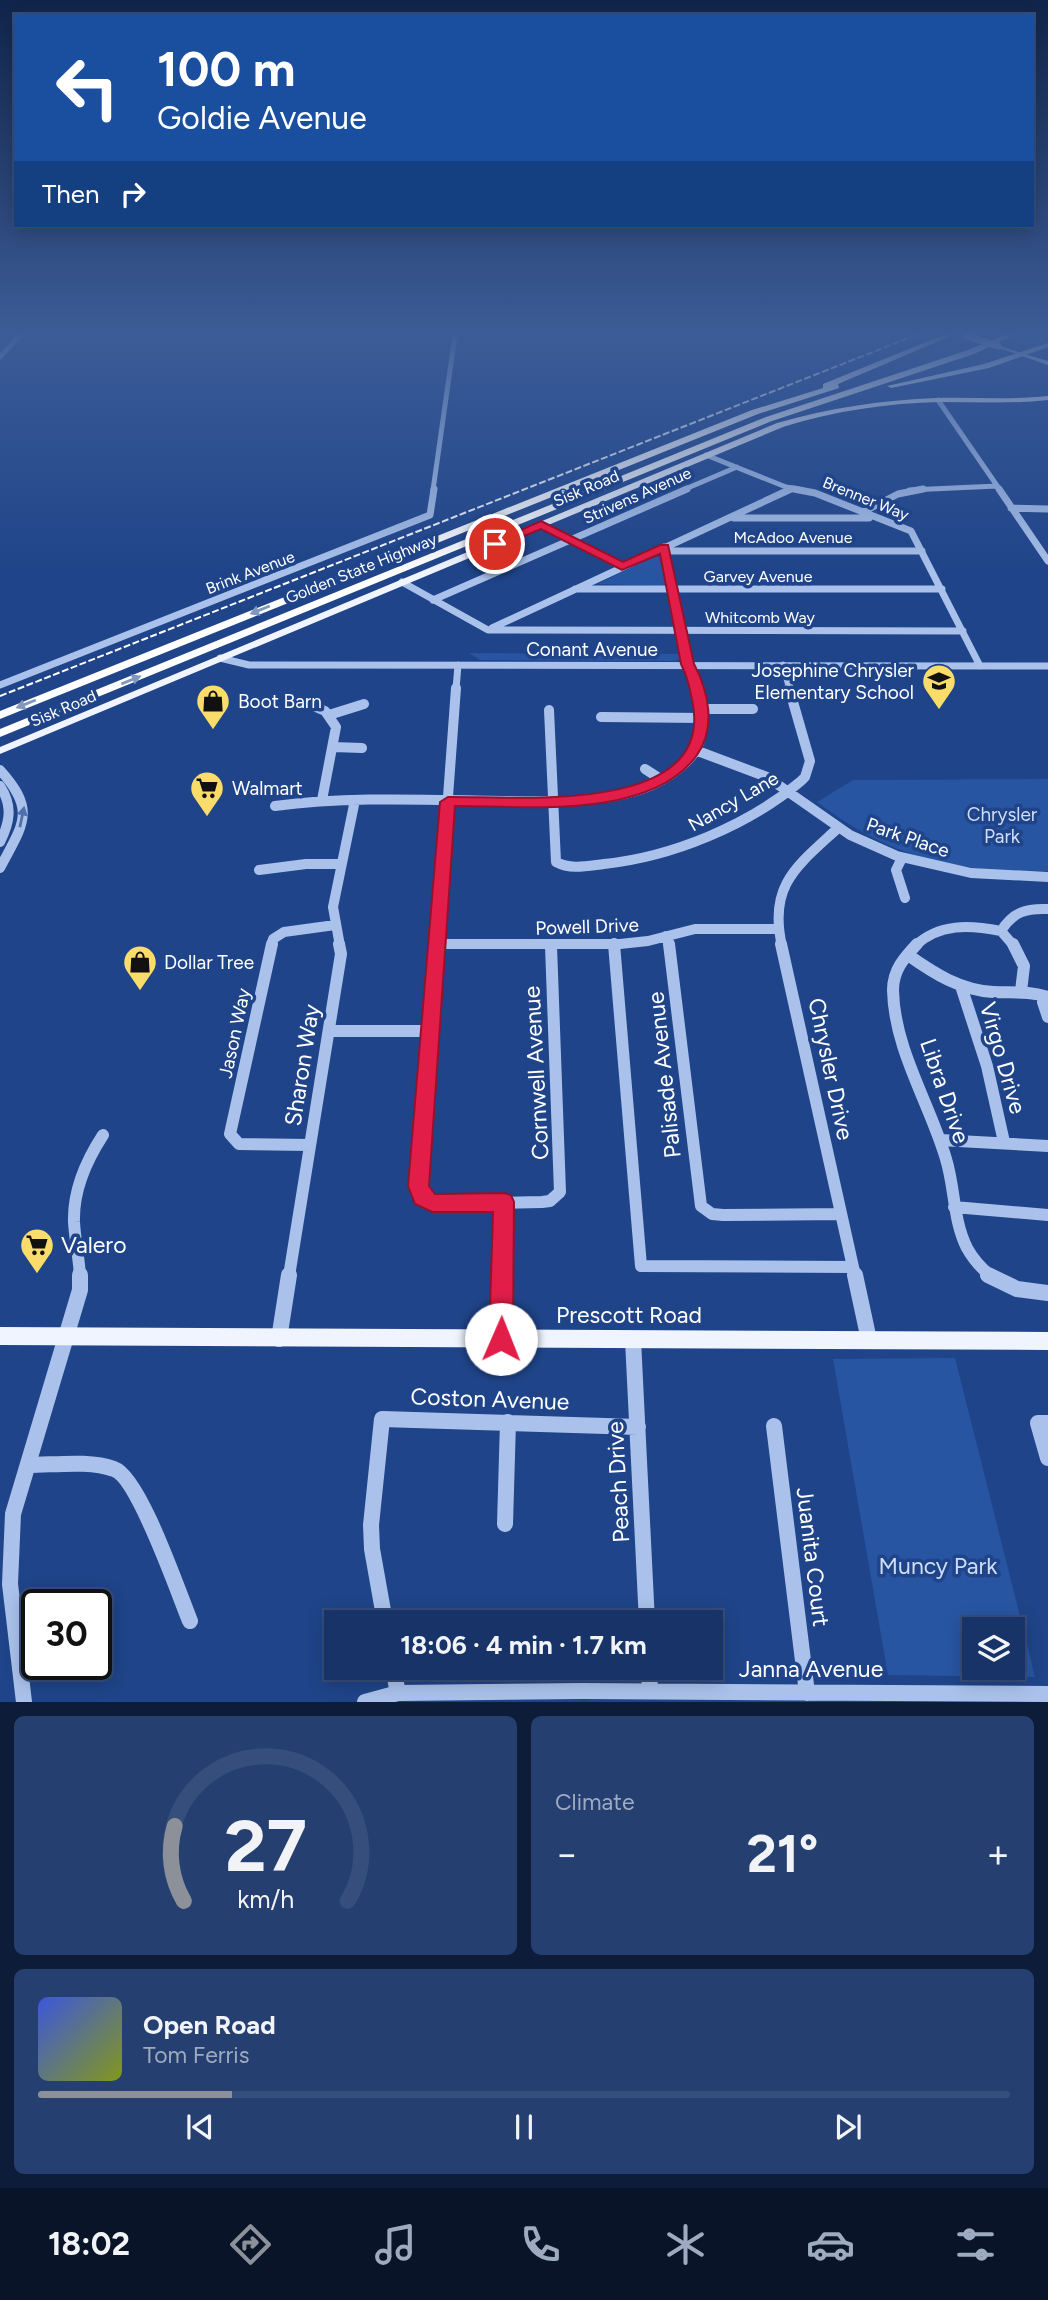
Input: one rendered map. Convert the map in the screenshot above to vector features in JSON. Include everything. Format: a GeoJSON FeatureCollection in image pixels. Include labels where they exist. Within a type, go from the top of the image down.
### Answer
{"type":"FeatureCollection","features":[{"type":"Feature","properties":{"kind":"highway","name":"Golden State Highway"},"geometry":{"type":"LineString","coordinates":[[0,715],[749,414]]}},
{"type":"Feature","properties":{"kind":"highway","name":"Golden State Highway"},"geometry":{"type":"LineString","coordinates":[[0,733],[782,414]]}},
{"type":"Feature","properties":{"kind":"main road","name":"Sisk Road"},"geometry":{"type":"LineString","coordinates":[[0,751],[770,428],[815,414]]}},
{"type":"Feature","properties":{"kind":"main road","name":"Prescott Road"},"geometry":{"type":"LineString","coordinates":[[0,1336],[1048,1341]]}},
{"type":"Feature","properties":{"kind":"street","name":"Brink Avenue"},"geometry":{"type":"LineString","coordinates":[[0,685],[425,518],[433,511],[445,414]]}},
{"type":"Feature","properties":{"kind":"street"},"geometry":{"type":"LineString","coordinates":[[948,414],[1048,561]]}},
{"type":"Feature","properties":{"kind":"street","name":"Brenner Way"},"geometry":{"type":"LineString","coordinates":[[706,455],[792,488],[815,493],[911,531],[980,666]]}},
{"type":"Feature","properties":{"kind":"street","name":"Strivens Avenue"},"geometry":{"type":"LineString","coordinates":[[433,600],[737,467]]}},
{"type":"Feature","properties":{"kind":"street"},"geometry":{"type":"LineString","coordinates":[[863,512],[898,494],[919,488],[997,486]]}},
{"type":"Feature","properties":{"kind":"street"},"geometry":{"type":"LineString","coordinates":[[488,630],[792,488]]}},
{"type":"Feature","properties":{"kind":"street"},"geometry":{"type":"LineString","coordinates":[[1011,508],[1048,509]]}},
{"type":"Feature","properties":{"kind":"street"},"geometry":{"type":"LineString","coordinates":[[730,518],[876,518]]}},
{"type":"Feature","properties":{"kind":"street"},"geometry":{"type":"LineString","coordinates":[[541,524],[622,566]]}},
{"type":"Feature","properties":{"kind":"street"},"geometry":{"type":"LineString","coordinates":[[275,806],[322,800],[553,801],[611,797],[637,791],[662,780],[682,766],[695,750],[702,734],[702,714],[695,680],[687,664],[665,549]]}},
{"type":"Feature","properties":{"kind":"street","name":"McAdoo Avenue"},"geometry":{"type":"LineString","coordinates":[[665,549],[922,551]]}},
{"type":"Feature","properties":{"kind":"street","name":"Whitcomb Way"},"geometry":{"type":"LineString","coordinates":[[402,582],[488,630],[963,631]]}},
{"type":"Feature","properties":{"kind":"street","name":"Garvey Avenue"},"geometry":{"type":"LineString","coordinates":[[575,589],[942,589]]}},
{"type":"Feature","properties":{"kind":"street","name":"Conant Avenue"},"geometry":{"type":"LineString","coordinates":[[220,658],[249,665],[1048,666]]}},
{"type":"Feature","properties":{"kind":"street"},"geometry":{"type":"LineString","coordinates":[[458,665],[419,1186],[422,1197],[432,1203],[504,1202],[501,1339]]}},
{"type":"Feature","properties":{"kind":"street","name":"Nancy Lane"},"geometry":{"type":"LineString","coordinates":[[553,801],[554,856],[560,865],[591,866],[629,862],[686,847],[732,825],[789,790],[805,777],[810,768],[783,665]]}},
{"type":"Feature","properties":{"kind":"street"},"geometry":{"type":"LineString","coordinates":[[304,702],[329,715],[336,727],[322,800]]}},
{"type":"Feature","properties":{"kind":"street"},"geometry":{"type":"LineString","coordinates":[[329,715],[364,704]]}},
{"type":"Feature","properties":{"kind":"street"},"geometry":{"type":"LineString","coordinates":[[601,717],[702,714],[753,709]]}},
{"type":"Feature","properties":{"kind":"street"},"geometry":{"type":"LineString","coordinates":[[549,710],[553,801]]}},
{"type":"Feature","properties":{"kind":"street"},"geometry":{"type":"LineString","coordinates":[[333,747],[362,748]]}},
{"type":"Feature","properties":{"kind":"street","name":"Park Place"},"geometry":{"type":"LineString","coordinates":[[695,750],[746,767],[789,790],[838,828],[902,858],[971,874],[1048,877]]}},
{"type":"Feature","properties":{"kind":"street"},"geometry":{"type":"LineString","coordinates":[[645,769],[662,780]]}},
{"type":"Feature","properties":{"kind":"street"},"geometry":{"type":"LineString","coordinates":[[0,770],[19,790],[24,805],[23,820],[0,868]]}},
{"type":"Feature","properties":{"kind":"street"},"geometry":{"type":"LineString","coordinates":[[0,786],[11,809],[8,827],[0,842]]}},
{"type":"Feature","properties":{"kind":"street","name":"Sharon Way"},"geometry":{"type":"LineString","coordinates":[[279,1339],[341,954],[333,906],[355,800]]}},
{"type":"Feature","properties":{"kind":"street","name":"Chrysler Drive"},"geometry":{"type":"LineString","coordinates":[[838,828],[797,867],[785,884],[776,908],[778,929],[869,1340]]}},
{"type":"Feature","properties":{"kind":"street"},"geometry":{"type":"LineString","coordinates":[[902,858],[897,870],[905,898]]}},
{"type":"Feature","properties":{"kind":"street"},"geometry":{"type":"LineString","coordinates":[[259,870],[297,865],[341,864]]}},
{"type":"Feature","properties":{"kind":"street"},"geometry":{"type":"LineString","coordinates":[[1021,991],[1025,982],[1025,969],[1018,952],[1001,931],[1013,914],[1028,909],[1048,909]]}},
{"type":"Feature","properties":{"kind":"street","name":"Jason Way"},"geometry":{"type":"LineString","coordinates":[[310,1145],[249,1145],[234,1141],[230,1134],[272,942],[278,935],[335,925]]}},
{"type":"Feature","properties":{"kind":"street","name":"Libra Drive"},"geometry":{"type":"LineString","coordinates":[[1001,931],[962,927],[940,930],[920,940],[894,975],[896,1014],[940,1140],[963,1237],[975,1261],[1001,1283],[1024,1292],[1047,1295]]}},
{"type":"Feature","properties":{"kind":"street","name":"Powell Drive"},"geometry":{"type":"LineString","coordinates":[[437,944],[614,944],[648,941],[695,929],[778,929]]}},
{"type":"Feature","properties":{"kind":"street","name":"Palisade Avenue"},"geometry":{"type":"LineString","coordinates":[[666,936],[670,946],[699,1200],[704,1209],[712,1214],[841,1214]]}},
{"type":"Feature","properties":{"kind":"street"},"geometry":{"type":"LineString","coordinates":[[614,944],[641,1266],[853,1267]]}},
{"type":"Feature","properties":{"kind":"street","name":"Cornwell Avenue"},"geometry":{"type":"LineString","coordinates":[[504,1202],[546,1202],[557,1197],[562,1185],[551,946]]}},
{"type":"Feature","properties":{"kind":"street"},"geometry":{"type":"LineString","coordinates":[[908,955],[939,977],[961,986],[993,992],[1021,991],[1046,997],[1043,1002],[1048,1017]]}},
{"type":"Feature","properties":{"kind":"street","name":"Virgo Drive"},"geometry":{"type":"LineString","coordinates":[[961,986],[987,1066],[1004,1142]]}},
{"type":"Feature","properties":{"kind":"street"},"geometry":{"type":"LineString","coordinates":[[329,1031],[431,1031]]}},
{"type":"Feature","properties":{"kind":"street"},"geometry":{"type":"LineString","coordinates":[[24,1702],[8,1561],[13,1514],[68,1336],[81,1274],[74,1212],[88,1159],[103,1135]]}},
{"type":"Feature","properties":{"kind":"street"},"geometry":{"type":"LineString","coordinates":[[940,1140],[1048,1146]]}},
{"type":"Feature","properties":{"kind":"street"},"geometry":{"type":"LineString","coordinates":[[954,1207],[1048,1215]]}},
{"type":"Feature","properties":{"kind":"street","name":"Peach Drive"},"geometry":{"type":"LineString","coordinates":[[633,1340],[646,1610]]}},
{"type":"Feature","properties":{"kind":"street","name":"Coston Avenue"},"geometry":{"type":"LineString","coordinates":[[383,1610],[372,1549],[371,1525],[382,1419],[638,1427]]}},
{"type":"Feature","properties":{"kind":"street"},"geometry":{"type":"LineString","coordinates":[[505,1524],[508,1422]]}},
{"type":"Feature","properties":{"kind":"street"},"geometry":{"type":"LineString","coordinates":[[1043,1423],[1048,1458]]}},
{"type":"Feature","properties":{"kind":"street","name":"Juanita Court"},"geometry":{"type":"LineString","coordinates":[[774,1426],[807,1693]]}},
{"type":"Feature","properties":{"kind":"street"},"geometry":{"type":"LineString","coordinates":[[28,1465],[103,1466],[125,1474],[138,1494],[190,1621]]}},
{"type":"Feature","properties":{"kind":"street"},"geometry":{"type":"LineString","coordinates":[[395,1680],[398,1693]]}},
{"type":"Feature","properties":{"kind":"street"},"geometry":{"type":"LineString","coordinates":[[650,1680],[650,1691]]}},
{"type":"Feature","properties":{"kind":"street","name":"Janna Avenue"},"geometry":{"type":"LineString","coordinates":[[365,1702],[398,1693],[582,1696],[650,1691],[1048,1694]]}},
{"type":"Feature","properties":{"kind":"green space"},"geometry":{"type":"Polygon","coordinates":[[[655,556],[660,557],[667,583],[663,586],[598,584],[655,556]]]}},
{"type":"Feature","properties":{"kind":"green space"},"geometry":{"type":"Polygon","coordinates":[[[469,653],[679,654],[680,659],[480,660],[469,653]]]}},
{"type":"Feature","properties":{"kind":"green space","name":"Chrysler Park"},"geometry":{"type":"Polygon","coordinates":[[[1048,779],[1048,871],[983,869],[926,859],[872,837],[817,802],[853,780],[1048,779]]]}},
{"type":"Feature","properties":{"kind":"green space","name":"Muncy Park"},"geometry":{"type":"Polygon","coordinates":[[[955,1358],[1020,1617],[962,1617],[962,1676],[888,1675],[833,1359],[955,1358]]]}},
{"type":"Feature","properties":{"kind":"green space","name":"Muncy Park"},"geometry":{"type":"Polygon","coordinates":[[[1025,1637],[1035,1677],[1025,1677],[1025,1637]]]}},
{"type":"Feature","properties":{"kind":"railway"},"geometry":{"type":"LineString","coordinates":[[0,696],[714,414]]}},
{"type":"Feature","properties":{"kind":"place","name":"Josephine Chrysler Elementary School"},"geometry":{"type":"Point","coordinates":[939,711]}},
{"type":"Feature","properties":{"kind":"place","name":"Boot Barn"},"geometry":{"type":"Point","coordinates":[213,731]}},
{"type":"Feature","properties":{"kind":"place","name":"Walmart"},"geometry":{"type":"Point","coordinates":[207,818]}},
{"type":"Feature","properties":{"kind":"place","name":"Dollar Tree"},"geometry":{"type":"Point","coordinates":[140,992]}},
{"type":"Feature","properties":{"kind":"place","name":"Valero"},"geometry":{"type":"Point","coordinates":[37,1275]}},
{"type":"Feature","properties":{"kind":"route"},"geometry":{"type":"LineString","coordinates":[[495,544],[541,524],[622,566],[664,547],[687,664],[695,680],[703,718],[700,741],[682,766],[662,780],[637,791],[583,800],[448,802],[419,1186],[422,1197],[432,1203],[504,1202],[501,1339]]}}]}
